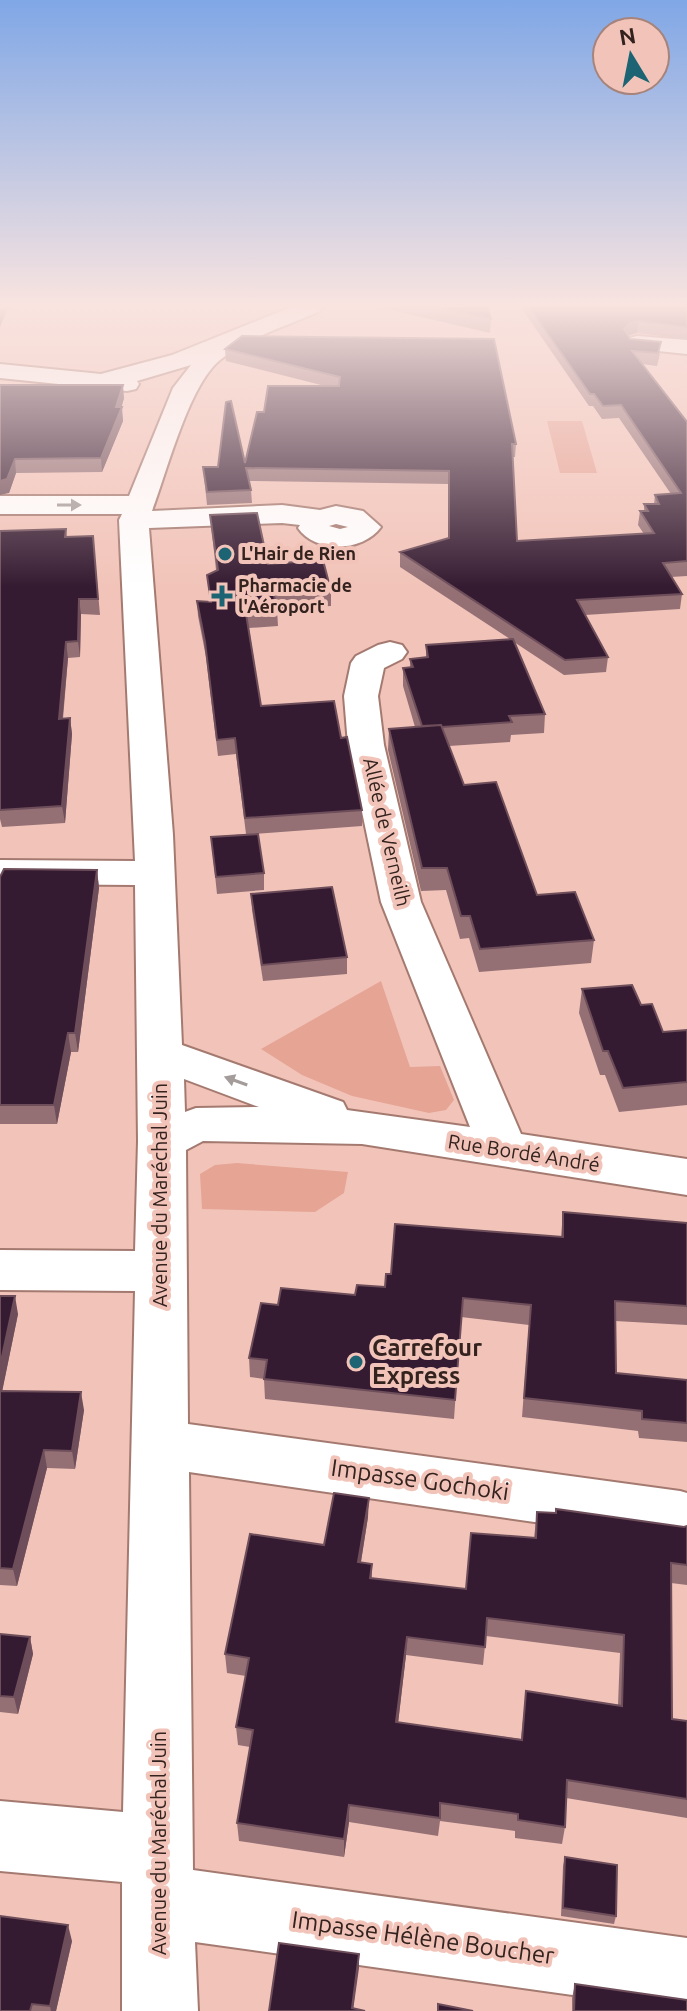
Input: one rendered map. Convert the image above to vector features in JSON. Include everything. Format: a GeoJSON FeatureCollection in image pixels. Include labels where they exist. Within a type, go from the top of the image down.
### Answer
{"type":"FeatureCollection","features":[{"type":"Feature","properties":{"kind":"street","name":"Avenue du Maréchal Juin"},"geometry":{"type":"LineString","coordinates":[[160,2011],[162,1141],[155,873],[136,512],[180,400]]}},
{"type":"Feature","properties":{"kind":"street"},"geometry":{"type":"LineString","coordinates":[[0,505],[136,512],[282,514],[320,519]]}},
{"type":"Feature","properties":{"kind":"street","name":"Allée de Verneilh"},"geometry":{"type":"LineString","coordinates":[[390,652],[368,663],[361,696],[366,745],[401,902],[479,1086],[503,1151]]}},
{"type":"Feature","properties":{"kind":"street"},"geometry":{"type":"LineString","coordinates":[[0,872],[155,873]]}},
{"type":"Feature","properties":{"kind":"street","name":"Rue Bordé André"},"geometry":{"type":"LineString","coordinates":[[159,1053],[362,1127]]}},
{"type":"Feature","properties":{"kind":"street","name":"Rue Bordé André"},"geometry":{"type":"LineString","coordinates":[[162,1141],[196,1125],[244,1123],[362,1127],[687,1177]]}},
{"type":"Feature","properties":{"kind":"street"},"geometry":{"type":"LineString","coordinates":[[0,1270],[160,1271]]}},
{"type":"Feature","properties":{"kind":"street","name":"Impasse Gochoki"},"geometry":{"type":"LineString","coordinates":[[160,1444],[680,1517]]}},
{"type":"Feature","properties":{"kind":"street","name":"Impasse Hélène Boucher"},"geometry":{"type":"LineString","coordinates":[[0,1836],[158,1875],[687,1975]]}},
{"type":"Feature","properties":{"kind":"shaded area"},"geometry":{"type":"Polygon","coordinates":[[[547,421],[582,421],[597,473],[560,473],[547,421]]]}},
{"type":"Feature","properties":{"kind":"shaded area"},"geometry":{"type":"Polygon","coordinates":[[[381,981],[410,1067],[440,1066],[454,1100],[446,1110],[429,1113],[352,1096],[302,1075],[261,1049],[381,981]]]}},
{"type":"Feature","properties":{"kind":"shaded area"},"geometry":{"type":"Polygon","coordinates":[[[237,1163],[348,1172],[344,1193],[315,1212],[202,1209],[200,1174],[215,1165],[237,1163]]]}},
{"type":"Feature","properties":{"kind":"building"},"geometry":{"type":"Polygon","coordinates":[[[0,400],[118,400],[116,407],[122,407],[101,458],[15,459],[7,479],[0,481],[0,400]]]}},
{"type":"Feature","properties":{"kind":"building"},"geometry":{"type":"Polygon","coordinates":[[[266,400],[507,400],[516,444],[512,444],[517,541],[654,533],[640,511],[648,511],[644,504],[659,504],[655,495],[681,493],[621,405],[603,406],[598,400],[670,400],[687,422],[687,561],[663,563],[682,594],[577,600],[608,657],[565,660],[400,552],[449,538],[449,471],[246,468],[251,490],[207,492],[203,467],[218,467],[226,402],[231,401],[245,463],[257,412],[264,412],[266,400]]]}},
{"type":"Feature","properties":{"kind":"building"},"geometry":{"type":"Polygon","coordinates":[[[257,513],[268,564],[323,560],[331,591],[274,595],[277,612],[246,614],[261,706],[334,701],[341,738],[347,737],[362,810],[245,818],[235,738],[217,740],[197,601],[211,602],[207,575],[218,570],[210,515],[257,513]]]}},
{"type":"Feature","properties":{"kind":"building"},"geometry":{"type":"Polygon","coordinates":[[[66,529],[65,537],[93,536],[98,599],[79,599],[78,641],[66,642],[59,719],[70,718],[62,806],[0,810],[0,531],[66,529]]]}},
{"type":"Feature","properties":{"kind":"building"},"geometry":{"type":"Polygon","coordinates":[[[513,639],[545,714],[509,716],[512,722],[422,726],[403,668],[413,667],[410,659],[428,657],[426,645],[513,639]]]}},
{"type":"Feature","properties":{"kind":"building"},"geometry":{"type":"Polygon","coordinates":[[[441,725],[464,785],[496,782],[537,895],[575,892],[594,940],[480,949],[470,916],[461,916],[447,868],[422,868],[389,729],[441,725]]]}},
{"type":"Feature","properties":{"kind":"building"},"geometry":{"type":"Polygon","coordinates":[[[258,834],[264,873],[216,877],[211,837],[258,834]]]}},
{"type":"Feature","properties":{"kind":"building"},"geometry":{"type":"Polygon","coordinates":[[[4,869],[97,870],[75,1033],[68,1033],[54,1105],[0,1105],[0,877],[4,869]]]}},
{"type":"Feature","properties":{"kind":"building"},"geometry":{"type":"Polygon","coordinates":[[[332,887],[347,957],[262,965],[251,894],[332,887]]]}},
{"type":"Feature","properties":{"kind":"building"},"geometry":{"type":"Polygon","coordinates":[[[632,985],[641,1005],[652,1004],[663,1032],[687,1030],[687,1082],[623,1088],[608,1051],[603,1051],[582,989],[632,985]]]}},
{"type":"Feature","properties":{"kind":"building"},"geometry":{"type":"Polygon","coordinates":[[[563,1212],[687,1223],[687,1306],[615,1301],[616,1373],[687,1380],[687,1423],[642,1419],[642,1411],[524,1398],[531,1305],[463,1298],[455,1400],[264,1379],[267,1360],[249,1358],[261,1303],[278,1305],[281,1288],[355,1295],[357,1285],[385,1287],[386,1274],[391,1274],[395,1224],[563,1237],[563,1212]]]}},
{"type":"Feature","properties":{"kind":"building"},"geometry":{"type":"Polygon","coordinates":[[[0,1296],[15,1296],[0,1366],[0,1296]]]}},
{"type":"Feature","properties":{"kind":"building"},"geometry":{"type":"Polygon","coordinates":[[[0,1391],[81,1392],[72,1451],[44,1450],[13,1569],[0,1568],[0,1391]]]}},
{"type":"Feature","properties":{"kind":"building"},"geometry":{"type":"Polygon","coordinates":[[[334,1493],[369,1498],[358,1562],[372,1564],[370,1578],[466,1589],[471,1533],[536,1538],[537,1512],[556,1513],[556,1509],[687,1526],[687,1565],[671,1563],[672,1719],[687,1721],[687,1799],[567,1780],[565,1827],[518,1820],[518,1814],[440,1803],[440,1818],[349,1805],[344,1839],[237,1823],[253,1730],[236,1727],[249,1658],[225,1654],[250,1534],[324,1545],[334,1493]],[[487,1618],[485,1647],[407,1637],[396,1722],[522,1740],[526,1691],[622,1706],[624,1635],[487,1618]]]}},
{"type":"Feature","properties":{"kind":"building"},"geometry":{"type":"Polygon","coordinates":[[[0,1634],[30,1637],[14,1697],[0,1696],[0,1634]]]}},
{"type":"Feature","properties":{"kind":"building"},"geometry":{"type":"Polygon","coordinates":[[[565,1857],[617,1865],[616,1916],[563,1908],[565,1857]]]}},
{"type":"Feature","properties":{"kind":"building"},"geometry":{"type":"Polygon","coordinates":[[[0,1916],[68,1925],[50,2006],[32,2004],[30,2011],[0,2011],[0,1916]]]}},
{"type":"Feature","properties":{"kind":"building"},"geometry":{"type":"Polygon","coordinates":[[[279,1943],[359,1954],[352,2008],[365,2011],[269,2011],[279,1943]]]}},
{"type":"Feature","properties":{"kind":"building"},"geometry":{"type":"Polygon","coordinates":[[[575,1984],[687,2000],[687,2011],[574,2011],[575,1984]]]}},
{"type":"Feature","properties":{"kind":"building"},"geometry":{"type":"Polygon","coordinates":[[[438,2004],[473,2011],[438,2011],[438,2004]]]}},
{"type":"Feature","properties":{"kind":"place","name":"L'Hair de Rien"},"geometry":{"type":"Point","coordinates":[225,554]}},
{"type":"Feature","properties":{"kind":"place","name":"Pharmacie de l'Aéroport"},"geometry":{"type":"Point","coordinates":[222,596]}},
{"type":"Feature","properties":{"kind":"place","name":"Carrefour Express"},"geometry":{"type":"Point","coordinates":[356,1362]}}]}
